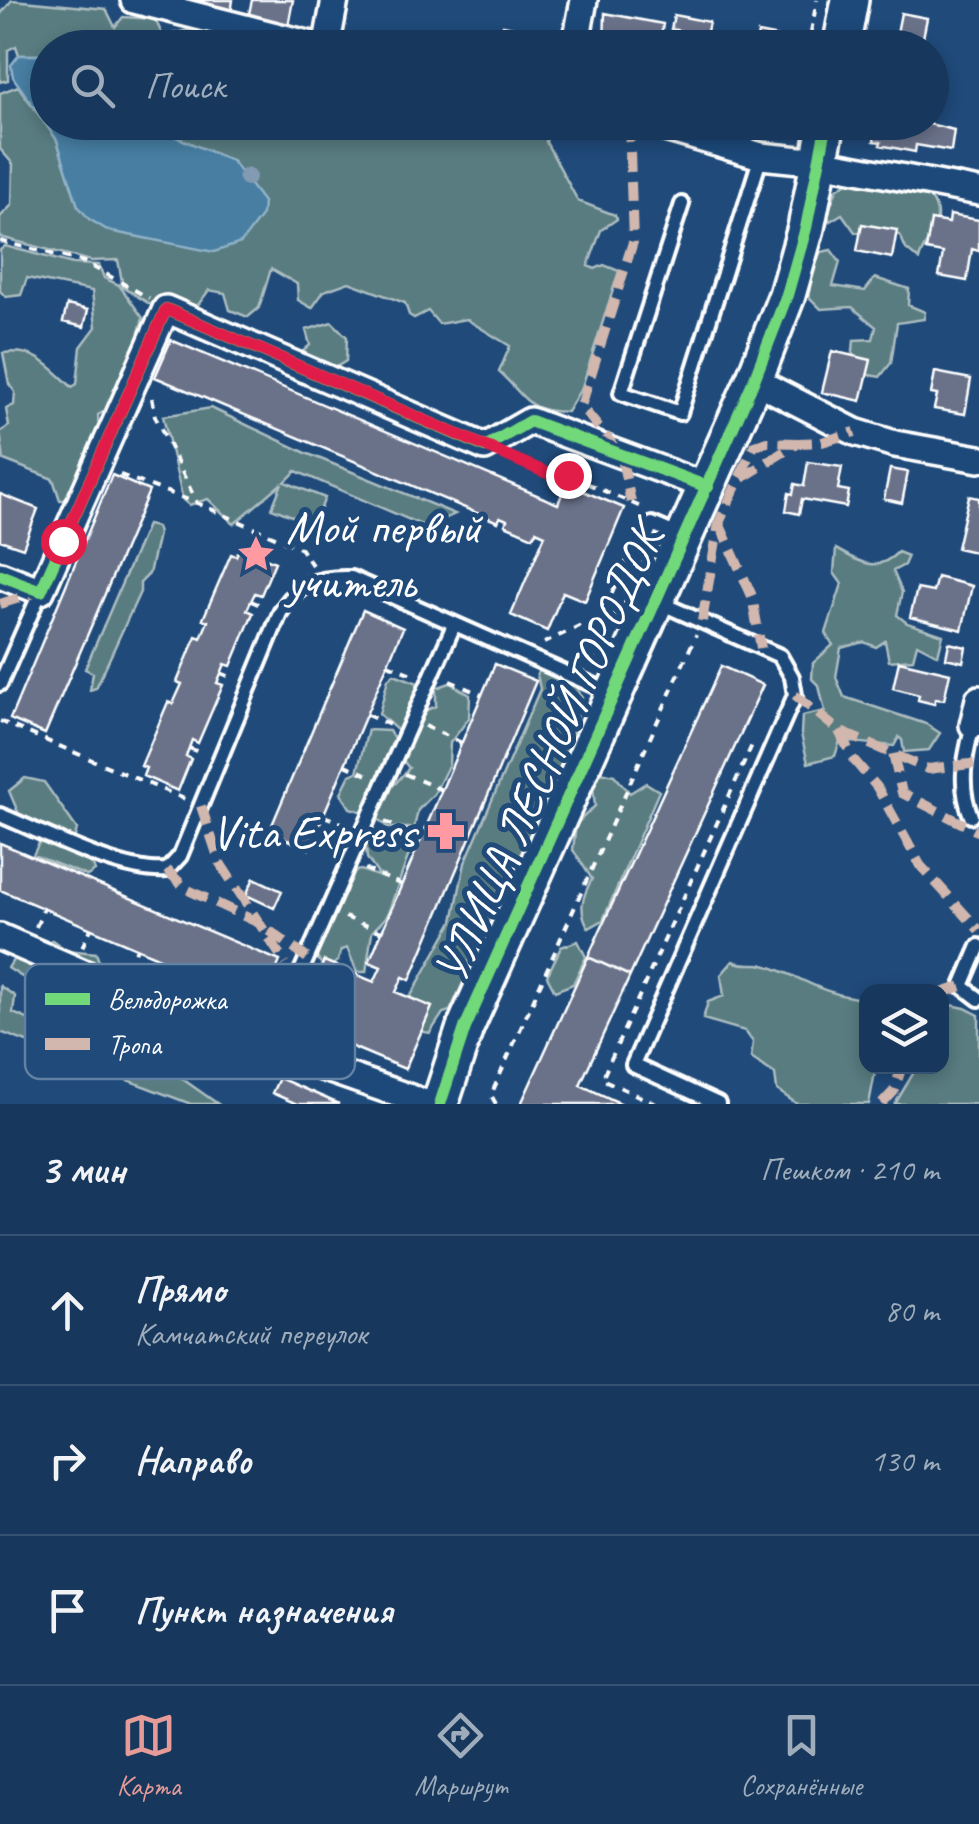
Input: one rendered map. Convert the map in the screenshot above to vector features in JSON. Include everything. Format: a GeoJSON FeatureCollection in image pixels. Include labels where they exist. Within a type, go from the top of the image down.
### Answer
{"type":"FeatureCollection","features":[{"type":"Feature","properties":{"kind":"street"},"geometry":{"type":"LineString","coordinates":[[329,30],[335,0]]}},
{"type":"Feature","properties":{"kind":"street"},"geometry":{"type":"LineString","coordinates":[[578,30],[584,0]]}},
{"type":"Feature","properties":{"kind":"street"},"geometry":{"type":"LineString","coordinates":[[844,30],[850,0]]}},
{"type":"Feature","properties":{"kind":"street"},"geometry":{"type":"LineString","coordinates":[[147,1],[257,30]]}},
{"type":"Feature","properties":{"kind":"street"},"geometry":{"type":"LineString","coordinates":[[706,140],[762,156],[820,162],[979,192]]}},
{"type":"Feature","properties":{"kind":"street","name":"УЛИЦА ЛЕСНОЙ ГОРОДОК"},"geometry":{"type":"LineString","coordinates":[[440,1104],[465,1028],[598,688],[639,611],[685,538],[754,380],[787,295],[824,140]]}},
{"type":"Feature","properties":{"kind":"street"},"geometry":{"type":"LineString","coordinates":[[0,575],[41,591],[166,309],[485,447],[530,421],[708,487]]}},
{"type":"Feature","properties":{"kind":"street"},"geometry":{"type":"LineString","coordinates":[[754,380],[856,432],[895,444],[979,459]]}},
{"type":"Feature","properties":{"kind":"street"},"geometry":{"type":"LineString","coordinates":[[973,725],[979,699]]}},
{"type":"Feature","properties":{"kind":"street"},"geometry":{"type":"LineString","coordinates":[[0,937],[63,964]]}},
{"type":"Feature","properties":{"kind":"street"},"geometry":{"type":"LineString","coordinates":[[336,1079],[374,1096],[428,1104]]}},
{"type":"Feature","properties":{"kind":"lane"},"geometry":{"type":"LineString","coordinates":[[682,204],[620,393],[680,413],[762,156]]}},
{"type":"Feature","properties":{"kind":"lane"},"geometry":{"type":"LineString","coordinates":[[685,538],[652,524],[639,611],[780,656],[792,677],[794,696],[633,1065],[718,1104]]}},
{"type":"Feature","properties":{"kind":"lane"},"geometry":{"type":"LineString","coordinates":[[0,815],[146,872],[167,870],[180,856],[280,613],[302,586],[321,577],[350,578],[598,688]]}},
{"type":"Feature","properties":{"kind":"lane"},"geometry":{"type":"LineString","coordinates":[[0,684],[41,591]]}},
{"type":"Feature","properties":{"kind":"lane"},"geometry":{"type":"LineString","coordinates":[[304,964],[454,625]]}},
{"type":"Feature","properties":{"kind":"lane"},"geometry":{"type":"LineString","coordinates":[[971,816],[964,799],[964,764],[973,725]]}},
{"type":"Feature","properties":{"kind":"lane"},"geometry":{"type":"LineString","coordinates":[[979,946],[962,986],[979,1000]]}},
{"type":"Feature","properties":{"kind":"path"},"geometry":{"type":"LineString","coordinates":[[811,30],[816,0]]}},
{"type":"Feature","properties":{"kind":"path"},"geometry":{"type":"LineString","coordinates":[[0,240],[84,262],[117,277],[166,309]]}},
{"type":"Feature","properties":{"kind":"path"},"geometry":{"type":"LineString","coordinates":[[134,382],[151,390],[154,416],[197,503]]}},
{"type":"Feature","properties":{"kind":"path"},"geometry":{"type":"LineString","coordinates":[[485,447],[554,476],[568,475],[656,513],[652,524]]}},
{"type":"Feature","properties":{"kind":"path"},"geometry":{"type":"LineString","coordinates":[[96,466],[197,503],[300,548],[321,577]]}},
{"type":"Feature","properties":{"kind":"path"},"geometry":{"type":"LineString","coordinates":[[522,654],[639,611]]}},
{"type":"Feature","properties":{"kind":"path"},"geometry":{"type":"LineString","coordinates":[[598,688],[639,611]]}},
{"type":"Feature","properties":{"kind":"path"},"geometry":{"type":"LineString","coordinates":[[496,1104],[491,1095],[699,628],[711,641]]}},
{"type":"Feature","properties":{"kind":"path"},"geometry":{"type":"LineString","coordinates":[[388,664],[482,695]]}},
{"type":"Feature","properties":{"kind":"path"},"geometry":{"type":"LineString","coordinates":[[367,714],[462,742]]}},
{"type":"Feature","properties":{"kind":"path"},"geometry":{"type":"LineString","coordinates":[[0,721],[201,806]]}},
{"type":"Feature","properties":{"kind":"path"},"geometry":{"type":"LineString","coordinates":[[656,1104],[602,1079],[756,737]]}},
{"type":"Feature","properties":{"kind":"path"},"geometry":{"type":"LineString","coordinates":[[345,765],[442,790]]}},
{"type":"Feature","properties":{"kind":"path"},"geometry":{"type":"LineString","coordinates":[[324,816],[363,832]]}},
{"type":"Feature","properties":{"kind":"path"},"geometry":{"type":"LineString","coordinates":[[370,816],[422,838]]}},
{"type":"Feature","properties":{"kind":"path"},"geometry":{"type":"LineString","coordinates":[[350,862],[402,885]]}},
{"type":"Feature","properties":{"kind":"path"},"geometry":{"type":"LineString","coordinates":[[328,910],[382,932]]}},
{"type":"Feature","properties":{"kind":"green space"},"geometry":{"type":"Polygon","coordinates":[[[12,0],[106,9],[115,27],[123,17],[155,19],[160,30],[30,30],[30,55],[19,55],[16,46],[8,50],[8,80],[0,82],[0,15],[12,0]]]}},
{"type":"Feature","properties":{"kind":"green space"},"geometry":{"type":"Polygon","coordinates":[[[18,86],[30,103],[30,140],[57,140],[78,206],[232,161],[183,140],[546,140],[578,201],[617,219],[601,230],[588,266],[595,269],[604,265],[619,271],[582,387],[567,412],[534,406],[499,372],[510,346],[466,319],[439,324],[428,311],[414,318],[405,303],[349,282],[324,291],[312,308],[298,300],[297,284],[271,269],[259,308],[248,317],[230,310],[225,293],[209,290],[195,309],[159,310],[123,287],[118,260],[91,261],[0,237],[0,217],[12,205],[13,164],[0,149],[0,93],[18,86]]]}},
{"type":"Feature","properties":{"kind":"green space"},"geometry":{"type":"Polygon","coordinates":[[[855,177],[909,187],[931,200],[936,224],[919,260],[906,249],[900,235],[855,232],[842,214],[830,221],[827,215],[837,189],[855,177]]]}},
{"type":"Feature","properties":{"kind":"green space"},"geometry":{"type":"Polygon","coordinates":[[[5,246],[73,264],[99,265],[104,278],[119,285],[143,318],[129,368],[119,378],[112,407],[98,415],[99,441],[78,500],[60,500],[53,479],[4,460],[0,432],[9,426],[6,409],[14,405],[15,392],[9,384],[3,353],[33,356],[72,387],[77,384],[81,347],[96,327],[92,291],[27,278],[21,295],[6,297],[0,291],[0,250],[5,246]]]}},
{"type":"Feature","properties":{"kind":"green space"},"geometry":{"type":"Polygon","coordinates":[[[831,250],[840,262],[833,286],[865,291],[875,278],[909,289],[908,305],[925,312],[924,319],[897,323],[891,363],[880,377],[864,374],[852,362],[854,340],[873,339],[876,327],[852,307],[821,309],[809,297],[812,261],[831,250]]]}},
{"type":"Feature","properties":{"kind":"green space"},"geometry":{"type":"Polygon","coordinates":[[[332,322],[347,337],[346,361],[328,372],[299,355],[310,345],[306,330],[332,322]]]}},
{"type":"Feature","properties":{"kind":"green space"},"geometry":{"type":"Polygon","coordinates":[[[211,408],[306,453],[455,514],[426,527],[296,471],[285,482],[325,498],[314,525],[272,508],[282,483],[234,524],[208,499],[189,505],[183,500],[163,416],[211,408]]]}},
{"type":"Feature","properties":{"kind":"green space"},"geometry":{"type":"Polygon","coordinates":[[[147,525],[156,527],[158,534],[149,574],[140,583],[140,592],[96,688],[90,690],[93,673],[85,669],[147,525]]]}},
{"type":"Feature","properties":{"kind":"green space"},"geometry":{"type":"Polygon","coordinates":[[[836,549],[868,564],[882,563],[898,552],[908,556],[904,565],[893,571],[902,592],[897,615],[907,623],[943,635],[938,655],[917,644],[913,659],[889,661],[885,641],[876,647],[864,642],[841,648],[836,677],[844,697],[926,724],[940,733],[929,750],[904,752],[899,737],[894,746],[840,741],[835,756],[808,763],[801,734],[802,716],[825,711],[819,686],[812,679],[813,663],[833,645],[826,633],[842,584],[834,573],[836,549]]]}},
{"type":"Feature","properties":{"kind":"green space"},"geometry":{"type":"Polygon","coordinates":[[[539,670],[574,684],[582,698],[555,802],[511,900],[496,904],[501,920],[495,933],[474,934],[468,972],[450,1011],[443,1013],[430,1033],[412,1030],[408,1001],[453,921],[465,863],[540,689],[539,670]]]}},
{"type":"Feature","properties":{"kind":"green space"},"geometry":{"type":"Polygon","coordinates":[[[394,674],[418,683],[410,717],[399,732],[379,714],[388,679],[394,674]]]}},
{"type":"Feature","properties":{"kind":"green space"},"geometry":{"type":"Polygon","coordinates":[[[450,683],[470,695],[469,718],[450,743],[449,764],[434,794],[418,810],[414,828],[388,828],[374,815],[350,808],[341,793],[350,775],[357,772],[368,730],[389,731],[397,744],[395,757],[379,771],[380,783],[395,784],[409,768],[401,758],[417,731],[418,714],[436,706],[436,688],[450,683]]]}},
{"type":"Feature","properties":{"kind":"green space"},"geometry":{"type":"Polygon","coordinates":[[[601,772],[614,775],[630,793],[646,783],[659,791],[603,920],[589,928],[583,904],[592,879],[573,850],[576,824],[595,806],[593,787],[601,772]]]}},
{"type":"Feature","properties":{"kind":"green space"},"geometry":{"type":"Polygon","coordinates":[[[25,778],[44,782],[77,829],[72,847],[90,857],[95,871],[87,876],[33,855],[40,841],[26,831],[9,791],[25,778]]]}},
{"type":"Feature","properties":{"kind":"green space"},"geometry":{"type":"Polygon","coordinates":[[[408,835],[414,840],[387,916],[372,932],[366,972],[357,972],[347,948],[341,950],[334,964],[322,964],[309,947],[350,872],[361,870],[380,877],[367,858],[365,836],[408,835]]]}},
{"type":"Feature","properties":{"kind":"green space"},"geometry":{"type":"Polygon","coordinates":[[[27,938],[42,944],[52,940],[66,950],[96,953],[100,964],[25,964],[22,977],[8,968],[27,938]]]}},
{"type":"Feature","properties":{"kind":"green space"},"geometry":{"type":"Polygon","coordinates":[[[578,941],[586,957],[573,984],[555,991],[547,976],[561,947],[578,941]]]}},
{"type":"Feature","properties":{"kind":"green space"},"geometry":{"type":"Polygon","coordinates":[[[733,961],[764,965],[856,998],[859,1074],[875,1074],[869,1104],[797,1104],[777,1090],[775,1074],[751,1058],[753,1042],[745,1031],[703,1019],[708,1002],[724,996],[721,975],[733,961]]]}},
{"type":"Feature","properties":{"kind":"green space"},"geometry":{"type":"Polygon","coordinates":[[[0,986],[15,996],[13,1013],[25,1018],[25,1041],[0,1032],[0,986]]]}},
{"type":"Feature","properties":{"kind":"green space"},"geometry":{"type":"Polygon","coordinates":[[[949,1005],[979,1015],[979,1104],[895,1104],[913,1074],[949,1074],[949,1005]]]}},
{"type":"Feature","properties":{"kind":"green space"},"geometry":{"type":"Polygon","coordinates":[[[125,1079],[183,1079],[218,1104],[191,1104],[125,1079]]]}},
{"type":"Feature","properties":{"kind":"water"},"geometry":{"type":"Polygon","coordinates":[[[19,55],[30,55],[30,101],[13,77],[11,65],[19,55]]]}},
{"type":"Feature","properties":{"kind":"water"},"geometry":{"type":"Polygon","coordinates":[[[57,140],[183,140],[232,161],[263,202],[262,215],[241,243],[214,252],[109,231],[89,219],[78,206],[57,140]]]}},
{"type":"Feature","properties":{"kind":"building"},"geometry":{"type":"Polygon","coordinates":[[[194,0],[233,0],[231,13],[198,7],[199,1],[194,0]]]}},
{"type":"Feature","properties":{"kind":"building"},"geometry":{"type":"Polygon","coordinates":[[[252,0],[293,0],[288,26],[248,18],[252,0]]]}},
{"type":"Feature","properties":{"kind":"building"},"geometry":{"type":"Polygon","coordinates":[[[605,13],[663,24],[662,30],[605,30],[605,13]]]}},
{"type":"Feature","properties":{"kind":"building"},"geometry":{"type":"Polygon","coordinates":[[[901,13],[927,18],[925,30],[898,30],[901,13]]]}},
{"type":"Feature","properties":{"kind":"building"},"geometry":{"type":"Polygon","coordinates":[[[674,15],[709,22],[707,30],[671,29],[674,15]]]}},
{"type":"Feature","properties":{"kind":"building"},"geometry":{"type":"Polygon","coordinates":[[[503,25],[528,30],[502,30],[503,25]]]}},
{"type":"Feature","properties":{"kind":"building"},"geometry":{"type":"Polygon","coordinates":[[[949,129],[954,130],[951,151],[916,145],[915,152],[874,141],[949,140],[949,129]]]}},
{"type":"Feature","properties":{"kind":"building"},"geometry":{"type":"Polygon","coordinates":[[[950,215],[979,220],[979,251],[972,249],[967,281],[939,276],[943,253],[926,250],[931,220],[949,223],[950,215]]]}},
{"type":"Feature","properties":{"kind":"building"},"geometry":{"type":"Polygon","coordinates":[[[862,224],[897,230],[892,258],[857,251],[862,224]]]}},
{"type":"Feature","properties":{"kind":"building"},"geometry":{"type":"Polygon","coordinates":[[[67,305],[88,310],[84,327],[63,322],[67,305]]]}},
{"type":"Feature","properties":{"kind":"building"},"geometry":{"type":"Polygon","coordinates":[[[171,340],[558,504],[566,484],[624,508],[585,601],[563,592],[547,631],[511,615],[545,535],[536,531],[533,537],[505,525],[507,520],[500,517],[498,522],[155,377],[171,340]]]}},
{"type":"Feature","properties":{"kind":"building"},"geometry":{"type":"Polygon","coordinates":[[[832,351],[871,360],[861,401],[822,392],[832,351]]]}},
{"type":"Feature","properties":{"kind":"building"},"geometry":{"type":"Polygon","coordinates":[[[935,372],[971,379],[965,414],[934,409],[937,395],[931,394],[935,372]]]}},
{"type":"Feature","properties":{"kind":"building"},"geometry":{"type":"Polygon","coordinates":[[[808,462],[842,467],[838,489],[849,491],[846,507],[802,499],[799,514],[786,511],[795,484],[804,486],[808,462]]]}},
{"type":"Feature","properties":{"kind":"building"},"geometry":{"type":"Polygon","coordinates":[[[890,469],[908,472],[902,503],[884,499],[890,469]]]}},
{"type":"Feature","properties":{"kind":"building"},"geometry":{"type":"Polygon","coordinates":[[[112,475],[149,491],[45,734],[10,719],[112,475]]]}},
{"type":"Feature","properties":{"kind":"building"},"geometry":{"type":"Polygon","coordinates":[[[0,494],[38,509],[23,548],[0,540],[0,494]]]}},
{"type":"Feature","properties":{"kind":"building"},"geometry":{"type":"Polygon","coordinates":[[[969,496],[979,498],[979,553],[957,548],[969,496]]]}},
{"type":"Feature","properties":{"kind":"building"},"geometry":{"type":"Polygon","coordinates":[[[240,547],[275,562],[261,595],[255,593],[247,610],[253,613],[231,666],[225,664],[217,683],[223,685],[198,743],[192,740],[186,756],[191,759],[178,791],[143,776],[146,768],[141,766],[168,702],[173,704],[182,684],[177,682],[196,636],[201,638],[208,621],[203,619],[231,554],[236,556],[240,547]]]}},
{"type":"Feature","properties":{"kind":"building"},"geometry":{"type":"Polygon","coordinates":[[[937,577],[972,586],[962,630],[910,617],[917,589],[933,592],[937,577]]]}},
{"type":"Feature","properties":{"kind":"building"},"geometry":{"type":"Polygon","coordinates":[[[363,610],[403,628],[309,849],[269,832],[363,610]]]}},
{"type":"Feature","properties":{"kind":"building"},"geometry":{"type":"Polygon","coordinates":[[[949,643],[966,647],[963,662],[946,658],[949,643]]]}},
{"type":"Feature","properties":{"kind":"building"},"geometry":{"type":"Polygon","coordinates":[[[899,661],[950,673],[944,700],[935,699],[934,704],[893,688],[899,661]]]}},
{"type":"Feature","properties":{"kind":"building"},"geometry":{"type":"Polygon","coordinates":[[[495,664],[536,681],[410,980],[403,977],[396,992],[432,1007],[405,1069],[355,1048],[355,974],[374,982],[381,967],[369,962],[495,664]]]}},
{"type":"Feature","properties":{"kind":"building"},"geometry":{"type":"Polygon","coordinates":[[[721,666],[763,685],[630,976],[588,957],[721,666]]]}},
{"type":"Feature","properties":{"kind":"building"},"geometry":{"type":"Polygon","coordinates":[[[0,843],[280,961],[174,964],[0,890],[0,843]]]}},
{"type":"Feature","properties":{"kind":"building"},"geometry":{"type":"Polygon","coordinates":[[[254,878],[282,891],[274,908],[246,895],[254,878]]]}},
{"type":"Feature","properties":{"kind":"building"},"geometry":{"type":"Polygon","coordinates":[[[588,957],[630,976],[580,1085],[622,1104],[521,1104],[588,957]]]}},
{"type":"Feature","properties":{"kind":"building"},"geometry":{"type":"Polygon","coordinates":[[[281,1079],[339,1104],[297,1104],[272,1093],[281,1079]]]}},
{"type":"Feature","properties":{"kind":"marked path"},"geometry":{"type":"LineString","coordinates":[[630,140],[633,242],[581,406],[621,455],[631,502]]}},
{"type":"Feature","properties":{"kind":"marked path"},"geometry":{"type":"LineString","coordinates":[[742,478],[798,443],[822,442],[855,432]]}},
{"type":"Feature","properties":{"kind":"marked path"},"geometry":{"type":"LineString","coordinates":[[702,621],[719,523],[754,446],[767,442],[798,443]]}},
{"type":"Feature","properties":{"kind":"marked path"},"geometry":{"type":"LineString","coordinates":[[719,523],[752,596],[761,648]]}},
{"type":"Feature","properties":{"kind":"marked path"},"geometry":{"type":"LineString","coordinates":[[0,604],[41,591]]}},
{"type":"Feature","properties":{"kind":"marked path"},"geometry":{"type":"LineString","coordinates":[[795,695],[839,731],[928,769],[979,763]]}},
{"type":"Feature","properties":{"kind":"marked path"},"geometry":{"type":"LineString","coordinates":[[839,731],[853,759],[877,787],[920,865],[979,930]]}},
{"type":"Feature","properties":{"kind":"marked path"},"geometry":{"type":"LineString","coordinates":[[893,754],[902,793],[979,832]]}},
{"type":"Feature","properties":{"kind":"marked path"},"geometry":{"type":"LineString","coordinates":[[201,806],[220,863],[286,964]]}},
{"type":"Feature","properties":{"kind":"marked path"},"geometry":{"type":"LineString","coordinates":[[167,870],[186,889],[259,923],[307,958]]}},
{"type":"Feature","properties":{"kind":"marked path"},"geometry":{"type":"LineString","coordinates":[[949,991],[962,986]]}},
{"type":"Feature","properties":{"kind":"marked path"},"geometry":{"type":"LineString","coordinates":[[882,1104],[894,1091],[899,1074]]}},
{"type":"Feature","properties":{"kind":"cycle path"},"geometry":{"type":"LineString","coordinates":[[440,1104],[465,1028],[754,380],[787,295],[806,228],[823,140]]}},
{"type":"Feature","properties":{"kind":"cycle path"},"geometry":{"type":"LineString","coordinates":[[0,575],[41,591],[166,309],[485,447],[530,421],[708,487]]}},
{"type":"Feature","properties":{"kind":"place","name":"Мой первый учитель"},"geometry":{"type":"Point","coordinates":[256,554]}},
{"type":"Feature","properties":{"kind":"place","name":"Vita Express"},"geometry":{"type":"Point","coordinates":[446,831]}},
{"type":"Feature","properties":{"kind":"route"},"geometry":{"type":"LineString","coordinates":[[63,541],[166,309],[554,476],[568,475]]}}]}
